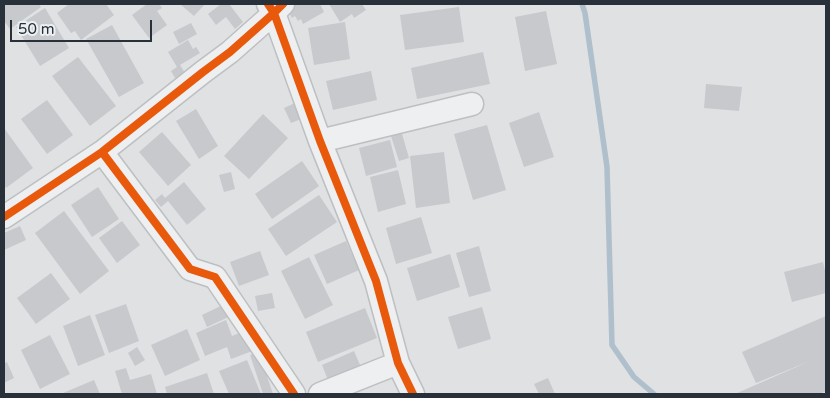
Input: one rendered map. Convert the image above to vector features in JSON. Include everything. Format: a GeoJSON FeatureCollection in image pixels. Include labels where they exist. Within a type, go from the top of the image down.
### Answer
{"type":"FeatureCollection","features":[{"type":"Feature","properties":{"kind":"street"},"geometry":{"type":"LineString","coordinates":[[4,217],[102,152],[230,52],[275,7],[320,141],[376,281],[398,363],[413,394]]}},
{"type":"Feature","properties":{"kind":"street"},"geometry":{"type":"LineString","coordinates":[[320,141],[472,104]]}},
{"type":"Feature","properties":{"kind":"street"},"geometry":{"type":"LineString","coordinates":[[102,152],[190,269],[215,277],[294,394]]}},
{"type":"Feature","properties":{"kind":"street"},"geometry":{"type":"LineString","coordinates":[[320,394],[398,363]]}},
{"type":"Feature","properties":{"kind":"building"},"geometry":{"type":"Polygon","coordinates":[[[4,4],[39,4],[41,7],[10,29],[4,21],[4,4]]]}},
{"type":"Feature","properties":{"kind":"building"},"geometry":{"type":"Polygon","coordinates":[[[69,4],[106,4],[114,15],[81,40],[75,31],[71,33],[57,13],[69,4]]]}},
{"type":"Feature","properties":{"kind":"building"},"geometry":{"type":"Polygon","coordinates":[[[147,4],[159,4],[162,8],[157,11],[167,25],[149,38],[132,15],[147,4]]]}},
{"type":"Feature","properties":{"kind":"building"},"geometry":{"type":"Polygon","coordinates":[[[180,4],[205,4],[194,16],[180,4]]]}},
{"type":"Feature","properties":{"kind":"building"},"geometry":{"type":"Polygon","coordinates":[[[221,4],[229,4],[243,22],[235,29],[226,17],[216,25],[208,14],[221,4]]]}},
{"type":"Feature","properties":{"kind":"building"},"geometry":{"type":"Polygon","coordinates":[[[284,4],[320,4],[324,12],[303,24],[301,19],[298,21],[295,16],[292,18],[284,4]]]}},
{"type":"Feature","properties":{"kind":"building"},"geometry":{"type":"Polygon","coordinates":[[[329,4],[362,4],[366,10],[354,18],[352,14],[340,22],[329,4]]]}},
{"type":"Feature","properties":{"kind":"building"},"geometry":{"type":"Polygon","coordinates":[[[459,7],[464,42],[405,50],[400,15],[459,7]]]}},
{"type":"Feature","properties":{"kind":"building"},"geometry":{"type":"Polygon","coordinates":[[[45,8],[69,48],[40,66],[16,27],[45,8]]]}},
{"type":"Feature","properties":{"kind":"building"},"geometry":{"type":"Polygon","coordinates":[[[546,11],[557,64],[525,71],[515,17],[546,11]]]}},
{"type":"Feature","properties":{"kind":"building"},"geometry":{"type":"Polygon","coordinates":[[[345,22],[350,59],[314,65],[308,28],[345,22]]]}},
{"type":"Feature","properties":{"kind":"building"},"geometry":{"type":"Polygon","coordinates":[[[191,23],[197,34],[179,44],[173,32],[191,23]]]}},
{"type":"Feature","properties":{"kind":"building"},"geometry":{"type":"Polygon","coordinates":[[[112,25],[144,83],[119,97],[86,39],[112,25]]]}},
{"type":"Feature","properties":{"kind":"building"},"geometry":{"type":"Polygon","coordinates":[[[188,40],[193,49],[196,47],[200,53],[180,65],[185,73],[175,78],[171,71],[177,67],[168,52],[188,40]]]}},
{"type":"Feature","properties":{"kind":"building"},"geometry":{"type":"Polygon","coordinates":[[[483,52],[490,84],[417,99],[411,68],[483,52]]]}},
{"type":"Feature","properties":{"kind":"building"},"geometry":{"type":"Polygon","coordinates":[[[78,57],[116,106],[90,126],[52,76],[78,57]]]}},
{"type":"Feature","properties":{"kind":"building"},"geometry":{"type":"Polygon","coordinates":[[[371,71],[377,100],[333,110],[326,81],[371,71]]]}},
{"type":"Feature","properties":{"kind":"building"},"geometry":{"type":"Polygon","coordinates":[[[706,84],[742,87],[739,111],[704,108],[706,84]]]}},
{"type":"Feature","properties":{"kind":"building"},"geometry":{"type":"Polygon","coordinates":[[[47,100],[73,135],[47,154],[21,119],[47,100]]]}},
{"type":"Feature","properties":{"kind":"building"},"geometry":{"type":"Polygon","coordinates":[[[295,103],[301,119],[291,123],[284,108],[295,103]]]}},
{"type":"Feature","properties":{"kind":"building"},"geometry":{"type":"Polygon","coordinates":[[[196,109],[218,146],[199,159],[176,121],[196,109]]]}},
{"type":"Feature","properties":{"kind":"building"},"geometry":{"type":"Polygon","coordinates":[[[539,112],[554,157],[524,167],[509,123],[539,112]]]}},
{"type":"Feature","properties":{"kind":"building"},"geometry":{"type":"Polygon","coordinates":[[[263,114],[288,138],[249,179],[224,156],[263,114]]]}},
{"type":"Feature","properties":{"kind":"building"},"geometry":{"type":"Polygon","coordinates":[[[487,125],[506,190],[473,200],[454,134],[487,125]]]}},
{"type":"Feature","properties":{"kind":"building"},"geometry":{"type":"Polygon","coordinates":[[[400,127],[409,158],[399,161],[389,130],[400,127]]]}},
{"type":"Feature","properties":{"kind":"building"},"geometry":{"type":"Polygon","coordinates":[[[4,128],[33,168],[6,188],[4,185],[4,128]]]}},
{"type":"Feature","properties":{"kind":"building"},"geometry":{"type":"Polygon","coordinates":[[[162,132],[191,165],[168,186],[139,152],[162,132]]]}},
{"type":"Feature","properties":{"kind":"building"},"geometry":{"type":"Polygon","coordinates":[[[390,140],[397,167],[366,176],[359,148],[390,140]]]}},
{"type":"Feature","properties":{"kind":"building"},"geometry":{"type":"Polygon","coordinates":[[[444,152],[450,203],[416,208],[410,156],[444,152]]]}},
{"type":"Feature","properties":{"kind":"building"},"geometry":{"type":"Polygon","coordinates":[[[302,161],[319,186],[272,219],[255,194],[302,161]]]}},
{"type":"Feature","properties":{"kind":"building"},"geometry":{"type":"Polygon","coordinates":[[[398,170],[406,204],[378,212],[370,177],[398,170]]]}},
{"type":"Feature","properties":{"kind":"building"},"geometry":{"type":"Polygon","coordinates":[[[231,172],[235,189],[224,192],[219,175],[231,172]]]}},
{"type":"Feature","properties":{"kind":"building"},"geometry":{"type":"Polygon","coordinates":[[[184,182],[206,209],[187,225],[168,201],[161,207],[155,200],[162,194],[165,198],[184,182]]]}},
{"type":"Feature","properties":{"kind":"building"},"geometry":{"type":"Polygon","coordinates":[[[98,187],[119,219],[92,237],[71,205],[98,187]]]}},
{"type":"Feature","properties":{"kind":"building"},"geometry":{"type":"Polygon","coordinates":[[[319,195],[337,222],[286,256],[268,229],[319,195]]]}},
{"type":"Feature","properties":{"kind":"building"},"geometry":{"type":"Polygon","coordinates":[[[64,211],[109,271],[80,294],[35,233],[64,211]]]}},
{"type":"Feature","properties":{"kind":"building"},"geometry":{"type":"Polygon","coordinates":[[[421,217],[432,253],[396,264],[386,228],[421,217]]]}},
{"type":"Feature","properties":{"kind":"building"},"geometry":{"type":"Polygon","coordinates":[[[122,221],[140,245],[117,263],[99,238],[122,221]]]}},
{"type":"Feature","properties":{"kind":"building"},"geometry":{"type":"Polygon","coordinates":[[[20,226],[26,240],[4,250],[4,233],[20,226]]]}},
{"type":"Feature","properties":{"kind":"building"},"geometry":{"type":"Polygon","coordinates":[[[346,241],[359,270],[327,284],[314,255],[346,241]]]}},
{"type":"Feature","properties":{"kind":"building"},"geometry":{"type":"Polygon","coordinates":[[[479,246],[491,291],[469,297],[456,253],[479,246]]]}},
{"type":"Feature","properties":{"kind":"building"},"geometry":{"type":"Polygon","coordinates":[[[260,251],[269,275],[239,286],[230,262],[260,251]]]}},
{"type":"Feature","properties":{"kind":"building"},"geometry":{"type":"Polygon","coordinates":[[[450,254],[460,287],[417,301],[407,268],[450,254]]]}},
{"type":"Feature","properties":{"kind":"building"},"geometry":{"type":"Polygon","coordinates":[[[309,257],[333,305],[305,319],[281,271],[309,257]]]}},
{"type":"Feature","properties":{"kind":"building"},"geometry":{"type":"Polygon","coordinates":[[[823,262],[826,275],[826,293],[792,302],[784,272],[823,262]]]}},
{"type":"Feature","properties":{"kind":"building"},"geometry":{"type":"Polygon","coordinates":[[[51,273],[70,299],[36,324],[17,298],[51,273]]]}},
{"type":"Feature","properties":{"kind":"building"},"geometry":{"type":"Polygon","coordinates":[[[272,293],[275,308],[258,311],[255,296],[272,293]]]}},
{"type":"Feature","properties":{"kind":"building"},"geometry":{"type":"Polygon","coordinates":[[[229,302],[235,314],[207,327],[202,315],[229,302]]]}},
{"type":"Feature","properties":{"kind":"building"},"geometry":{"type":"Polygon","coordinates":[[[126,304],[139,341],[109,353],[95,315],[126,304]]]}},
{"type":"Feature","properties":{"kind":"building"},"geometry":{"type":"Polygon","coordinates":[[[482,307],[491,339],[458,349],[448,317],[482,307]]]}},
{"type":"Feature","properties":{"kind":"building"},"geometry":{"type":"Polygon","coordinates":[[[365,308],[377,338],[318,362],[306,332],[365,308]]]}},
{"type":"Feature","properties":{"kind":"building"},"geometry":{"type":"Polygon","coordinates":[[[90,315],[105,355],[78,366],[63,326],[90,315]]]}},
{"type":"Feature","properties":{"kind":"building"},"geometry":{"type":"Polygon","coordinates":[[[826,316],[826,391],[820,394],[735,394],[810,361],[756,383],[742,352],[826,316]]]}},
{"type":"Feature","properties":{"kind":"building"},"geometry":{"type":"Polygon","coordinates":[[[226,320],[232,336],[247,330],[255,350],[231,359],[227,347],[205,356],[196,333],[226,320]]]}},
{"type":"Feature","properties":{"kind":"building"},"geometry":{"type":"Polygon","coordinates":[[[187,329],[200,360],[165,376],[151,345],[187,329]]]}},
{"type":"Feature","properties":{"kind":"building"},"geometry":{"type":"Polygon","coordinates":[[[50,335],[70,374],[40,389],[21,350],[50,335]]]}},
{"type":"Feature","properties":{"kind":"building"},"geometry":{"type":"Polygon","coordinates":[[[137,347],[145,360],[135,366],[128,353],[137,347]]]}},
{"type":"Feature","properties":{"kind":"building"},"geometry":{"type":"Polygon","coordinates":[[[354,351],[360,365],[328,380],[322,365],[354,351]]]}},
{"type":"Feature","properties":{"kind":"building"},"geometry":{"type":"Polygon","coordinates":[[[259,353],[273,394],[263,394],[250,355],[259,353]]]}},
{"type":"Feature","properties":{"kind":"building"},"geometry":{"type":"Polygon","coordinates":[[[247,360],[261,394],[229,394],[219,371],[247,360]]]}},
{"type":"Feature","properties":{"kind":"building"},"geometry":{"type":"Polygon","coordinates":[[[7,362],[14,378],[4,383],[4,363],[7,362]]]}},
{"type":"Feature","properties":{"kind":"building"},"geometry":{"type":"Polygon","coordinates":[[[126,368],[130,380],[151,374],[157,394],[122,394],[115,371],[126,368]]]}},
{"type":"Feature","properties":{"kind":"building"},"geometry":{"type":"Polygon","coordinates":[[[207,373],[214,394],[167,394],[165,387],[207,373]]]}},
{"type":"Feature","properties":{"kind":"building"},"geometry":{"type":"Polygon","coordinates":[[[548,378],[555,394],[539,394],[534,384],[548,378]]]}},
{"type":"Feature","properties":{"kind":"building"},"geometry":{"type":"Polygon","coordinates":[[[94,380],[100,394],[63,394],[63,393],[94,380]]]}},
{"type":"Feature","properties":{"kind":"waterway"},"geometry":{"type":"LineString","coordinates":[[582,4],[585,13],[607,167],[612,345],[634,377],[654,394]]}},
{"type":"Feature","properties":{"kind":"cycle path"},"geometry":{"type":"LineString","coordinates":[[268,4],[274,13],[320,141],[376,281],[398,363],[413,394]]}},
{"type":"Feature","properties":{"kind":"cycle path"},"geometry":{"type":"LineString","coordinates":[[4,217],[102,152],[230,52],[283,4]]}},
{"type":"Feature","properties":{"kind":"cycle path"},"geometry":{"type":"LineString","coordinates":[[102,152],[190,269],[215,277],[294,394]]}}]}
